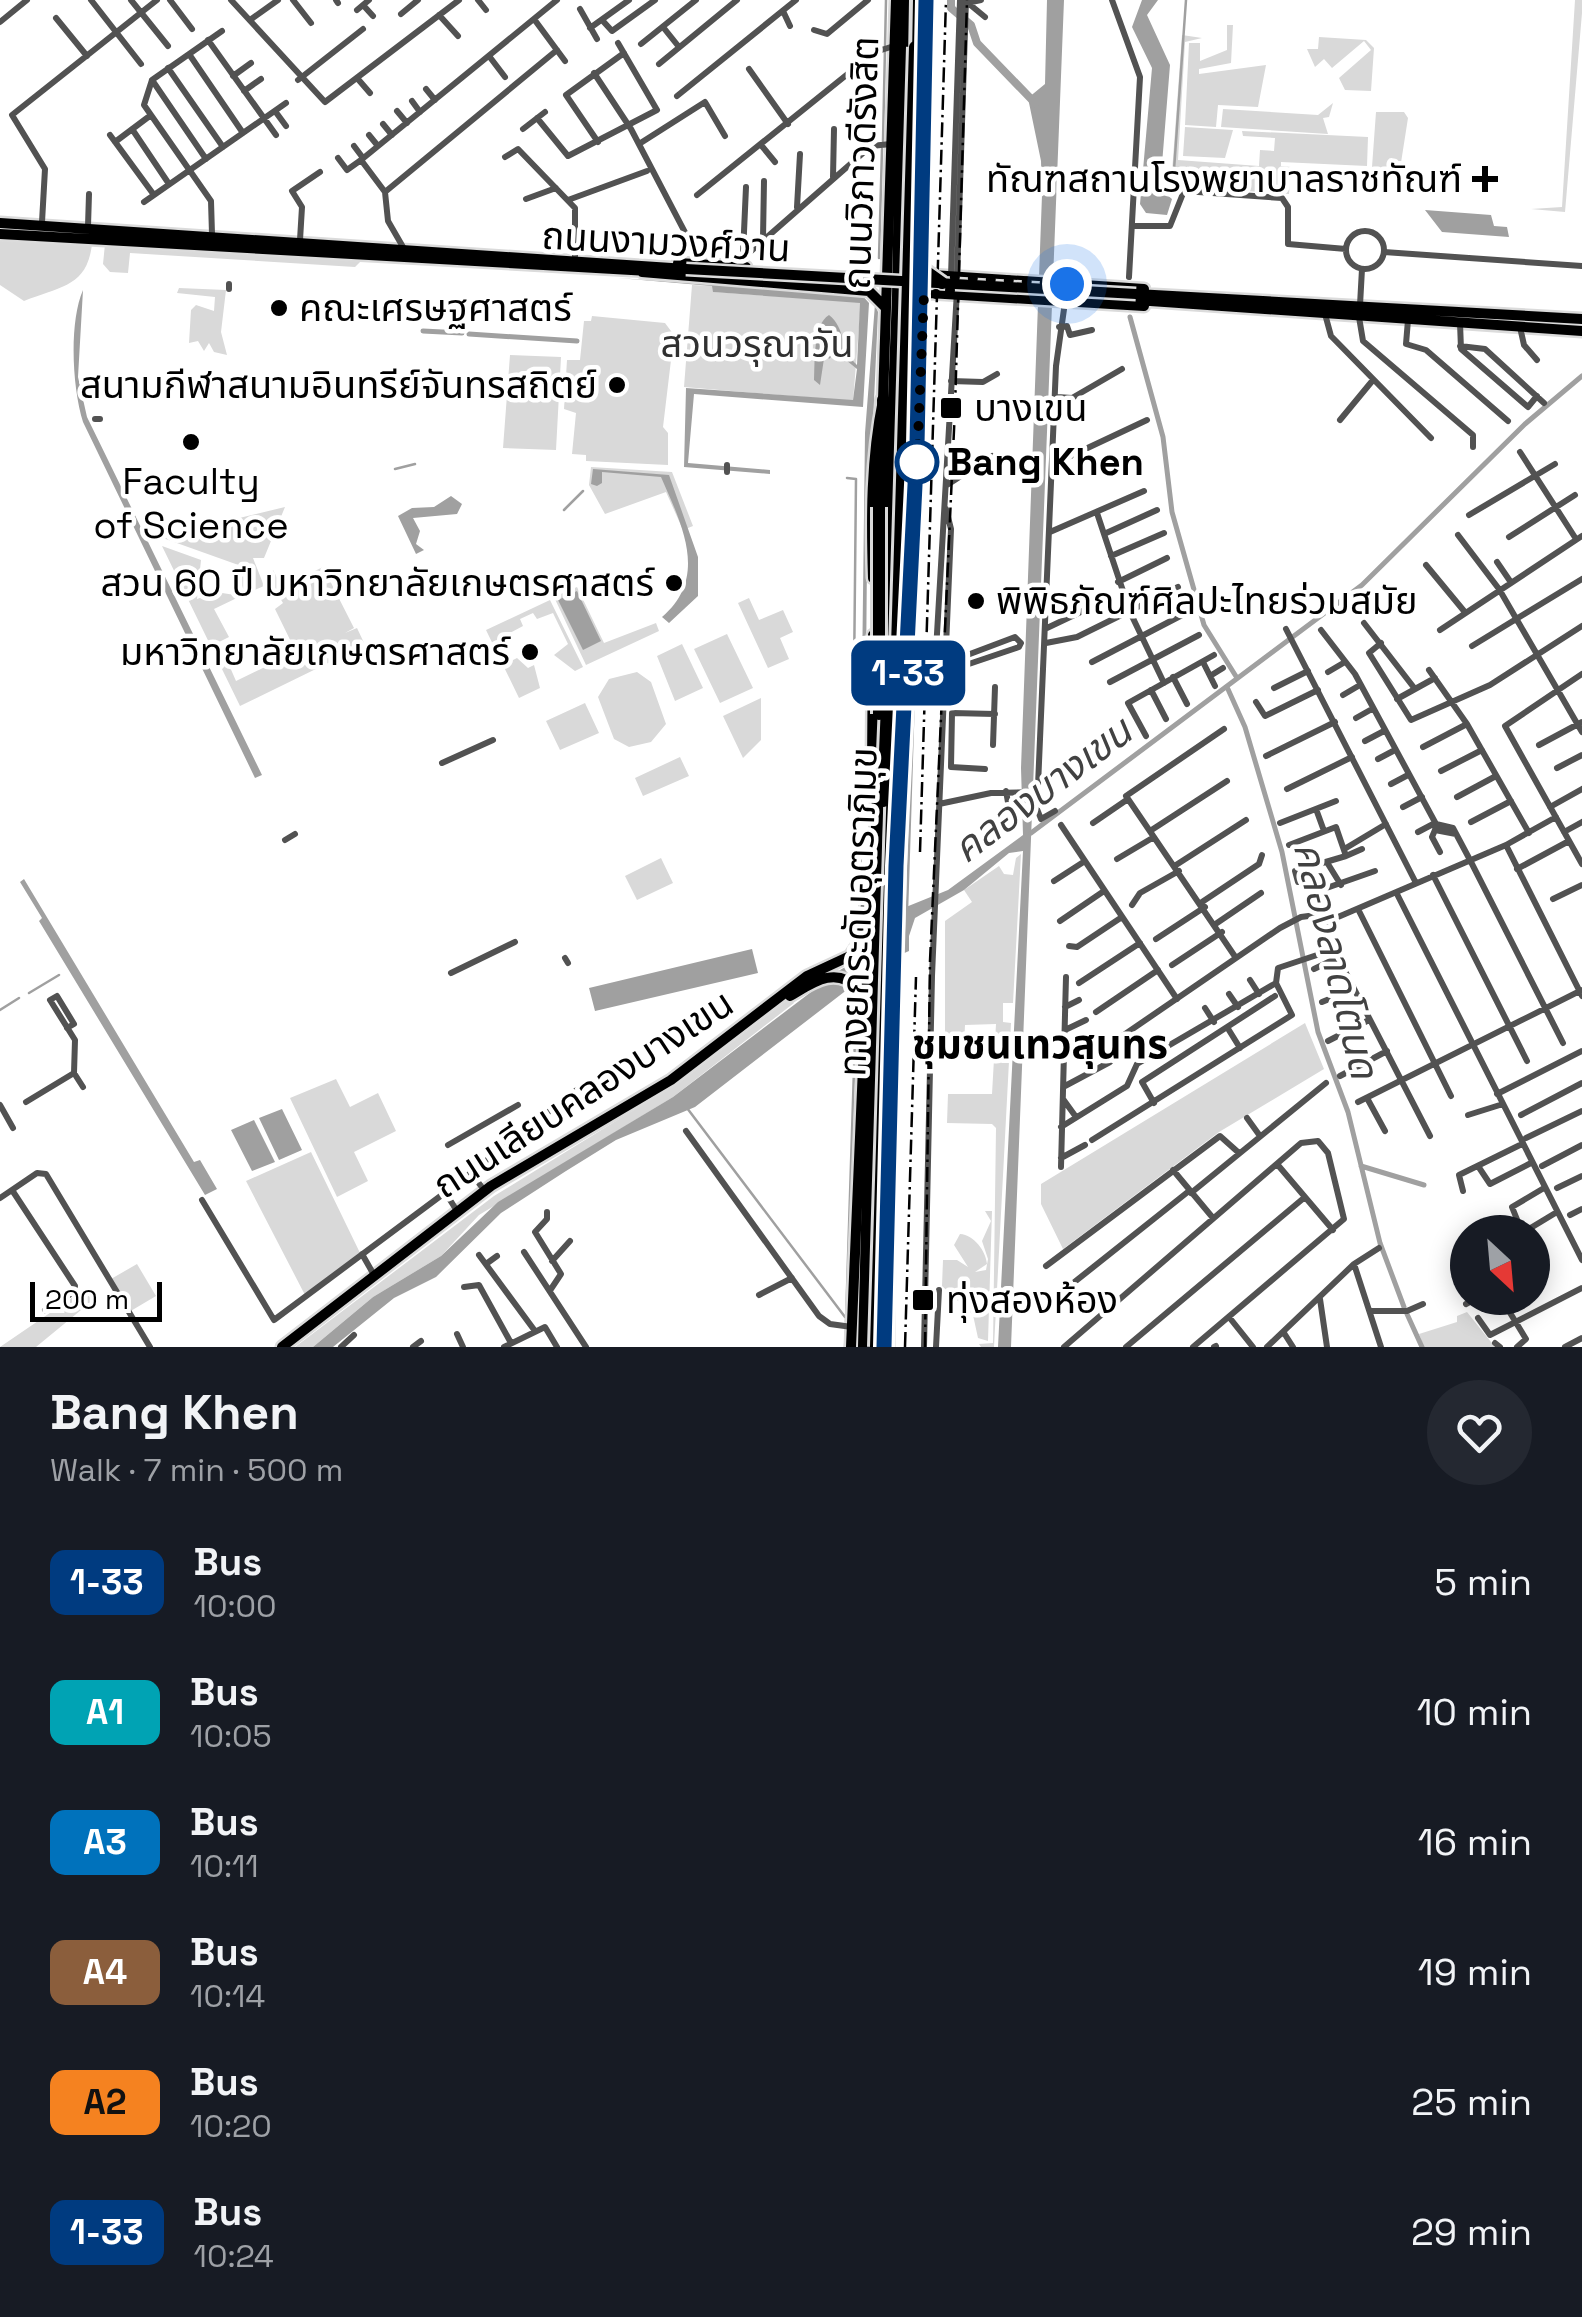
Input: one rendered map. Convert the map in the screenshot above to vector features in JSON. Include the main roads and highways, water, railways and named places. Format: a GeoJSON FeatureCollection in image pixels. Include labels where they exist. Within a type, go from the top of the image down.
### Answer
{"type":"FeatureCollection","features":[{"type":"Feature","properties":{"kind":"highway"},"geometry":{"type":"LineString","coordinates":[[896,29],[911,1]]}},
{"type":"Feature","properties":{"kind":"highway"},"geometry":{"type":"LineString","coordinates":[[911,1],[925,30]]}},
{"type":"Feature","properties":{"kind":"highway","name":"ทางยกระดับอุตราภิมุข"},"geometry":{"type":"LineString","coordinates":[[887,798],[914,47],[911,1]]}},
{"type":"Feature","properties":{"kind":"highway","name":"ทางยกระดับอุตราภิมุข"},"geometry":{"type":"LineString","coordinates":[[877,1347],[887,798],[911,1]]}},
{"type":"Feature","properties":{"kind":"highway","name":"ถนนวิภาวดีรังสิต"},"geometry":{"type":"LineString","coordinates":[[877,1347],[900,701],[897,550],[917,348],[911,1]]}},
{"type":"Feature","properties":{"kind":"highway","name":"ถนนวิภาวดีรังสิต"},"geometry":{"type":"LineString","coordinates":[[877,1347],[870,970],[876,724],[888,554],[911,1]]}},
{"type":"Feature","properties":{"kind":"highway"},"geometry":{"type":"LineString","coordinates":[[914,47],[915,250],[926,274],[951,285]]}},
{"type":"Feature","properties":{"kind":"highway"},"geometry":{"type":"LineString","coordinates":[[887,798],[912,462],[916,319]]}},
{"type":"Feature","properties":{"kind":"highway"},"geometry":{"type":"LineString","coordinates":[[884,400],[888,554]]}},
{"type":"Feature","properties":{"kind":"highway"},"geometry":{"type":"LineString","coordinates":[[884,426],[879,506],[887,798]]}},
{"type":"Feature","properties":{"kind":"highway"},"geometry":{"type":"LineString","coordinates":[[900,701],[908,670]]}},
{"type":"Feature","properties":{"kind":"highway"},"geometry":{"type":"LineString","coordinates":[[887,1022],[891,1062]]}},
{"type":"Feature","properties":{"kind":"highway"},"geometry":{"type":"LineString","coordinates":[[864,1084],[871,1032]]}},
{"type":"Feature","properties":{"kind":"main road","name":"ถนนวิภาวดีรังสิต"},"geometry":{"type":"LineString","coordinates":[[871,945],[876,724],[872,500],[874,442],[884,400],[888,47],[896,29]]}},
{"type":"Feature","properties":{"kind":"main road","name":"ถนนวิภาวดีรังสิต"},"geometry":{"type":"LineString","coordinates":[[916,319],[925,30]]}},
{"type":"Feature","properties":{"kind":"main road"},"geometry":{"type":"LineString","coordinates":[[924,102],[922,262],[932,275],[983,296]]}},
{"type":"Feature","properties":{"kind":"main road","name":"ถนนงามวงศ์วาน"},"geometry":{"type":"LineString","coordinates":[[0,225],[212,234],[575,259],[626,266]]}},
{"type":"Feature","properties":{"kind":"main road","name":"ถนนงามวงศ์วาน"},"geometry":{"type":"LineString","coordinates":[[44,226],[685,271],[1136,297],[1170,293],[1360,311],[1582,319]]}},
{"type":"Feature","properties":{"kind":"main road"},"geometry":{"type":"LineString","coordinates":[[626,266],[733,266],[866,275],[880,274],[888,262]]}},
{"type":"Feature","properties":{"kind":"main road"},"geometry":{"type":"LineString","coordinates":[[626,266],[869,290],[887,310]]}},
{"type":"Feature","properties":{"kind":"main road","name":"ถนนงามวงศ์วาน"},"geometry":{"type":"LineString","coordinates":[[685,271],[1136,297],[1180,304],[1325,314],[1360,311],[1408,320],[1582,331]]}},
{"type":"Feature","properties":{"kind":"main road"},"geometry":{"type":"LineString","coordinates":[[866,275],[874,282],[869,290]]}},
{"type":"Feature","properties":{"kind":"main road"},"geometry":{"type":"LineString","coordinates":[[917,348],[922,297],[951,285],[984,279],[1170,293]]}},
{"type":"Feature","properties":{"kind":"main road"},"geometry":{"type":"LineString","coordinates":[[984,279],[974,282],[974,293],[1018,300],[1180,304]]}},
{"type":"Feature","properties":{"kind":"main road","name":"ถนนวิภาวดีรังสิต"},"geometry":{"type":"LineString","coordinates":[[891,933],[908,670],[917,348]]}},
{"type":"Feature","properties":{"kind":"main road","name":"ถนนเลียบคลองบางเขน"},"geometry":{"type":"LineString","coordinates":[[291,1347],[457,1211],[671,1080],[810,979],[850,956],[861,940],[871,870]]}},
{"type":"Feature","properties":{"kind":"main road","name":"ถนนวิภาวดีรังสิต"},"geometry":{"type":"LineString","coordinates":[[877,1347],[890,1173],[890,959]]}},
{"type":"Feature","properties":{"kind":"main road","name":"ถนนวิภาวดีรังสิต"},"geometry":{"type":"LineString","coordinates":[[853,1347],[848,1326],[870,970]]}},
{"type":"Feature","properties":{"kind":"main road"},"geometry":{"type":"LineString","coordinates":[[810,979],[828,976],[851,982],[858,989],[864,1055]]}},
{"type":"Feature","properties":{"kind":"main road","name":"ถนนเลียบคลองบางเขน"},"geometry":{"type":"LineString","coordinates":[[282,1347],[494,1190],[674,1084],[810,979]]}},
{"type":"Feature","properties":{"kind":"main road"},"geometry":{"type":"LineString","coordinates":[[853,1347],[862,1217],[860,1172]]}},
{"type":"Feature","properties":{"kind":"main road"},"geometry":{"type":"LineString","coordinates":[[877,1347],[890,1173]]}},
{"type":"Feature","properties":{"kind":"waterway"},"geometry":{"type":"LineString","coordinates":[[883,141],[886,0]]}},
{"type":"Feature","properties":{"kind":"waterway"},"geometry":{"type":"LineString","coordinates":[[928,226],[935,0]]}},
{"type":"Feature","properties":{"kind":"waterway"},"geometry":{"type":"LineString","coordinates":[[951,0],[951,8],[971,25],[977,43],[1035,103]]}},
{"type":"Feature","properties":{"kind":"waterway"},"geometry":{"type":"LineString","coordinates":[[1173,184],[1186,0]]}},
{"type":"Feature","properties":{"kind":"waterway"},"geometry":{"type":"LineString","coordinates":[[879,258],[882,149]]}},
{"type":"Feature","properties":{"kind":"waterway"},"geometry":{"type":"LineString","coordinates":[[1130,317],[1163,437],[1172,512],[1204,625],[1237,678]]}},
{"type":"Feature","properties":{"kind":"waterway"},"geometry":{"type":"LineString","coordinates":[[423,331],[462,333]]}},
{"type":"Feature","properties":{"kind":"waterway"},"geometry":{"type":"LineString","coordinates":[[926,332],[926,352]]}},
{"type":"Feature","properties":{"kind":"waterway"},"geometry":{"type":"LineString","coordinates":[[469,334],[577,341]]}},
{"type":"Feature","properties":{"kind":"waterway"},"geometry":{"type":"LineString","coordinates":[[921,475],[925,365]]}},
{"type":"Feature","properties":{"kind":"waterway","name":"คลองบางเขน"},"geometry":{"type":"LineString","coordinates":[[1031,833],[1362,585],[1525,424],[1582,376]]}},
{"type":"Feature","properties":{"kind":"waterway"},"geometry":{"type":"LineString","coordinates":[[395,469],[415,464]]}},
{"type":"Feature","properties":{"kind":"waterway"},"geometry":{"type":"LineString","coordinates":[[847,478],[856,479],[854,679]]}},
{"type":"Feature","properties":{"kind":"waterway"},"geometry":{"type":"LineString","coordinates":[[564,510],[583,491]]}},
{"type":"Feature","properties":{"kind":"waterway"},"geometry":{"type":"LineString","coordinates":[[907,910],[920,503]]}},
{"type":"Feature","properties":{"kind":"waterway","name":"คลองลาดโตนด"},"geometry":{"type":"LineString","coordinates":[[1227,687],[1245,727],[1282,852],[1318,1032],[1348,1112],[1380,1243],[1404,1307]]}},
{"type":"Feature","properties":{"kind":"waterway"},"geometry":{"type":"LineString","coordinates":[[859,923],[861,839]]}},
{"type":"Feature","properties":{"kind":"waterway"},"geometry":{"type":"LineString","coordinates":[[29,993],[59,975]]}},
{"type":"Feature","properties":{"kind":"waterway"},"geometry":{"type":"LineString","coordinates":[[0,1010],[19,998]]}},
{"type":"Feature","properties":{"kind":"waterway"},"geometry":{"type":"LineString","coordinates":[[846,1322],[856,1006]]}},
{"type":"Feature","properties":{"kind":"waterway"},"geometry":{"type":"LineString","coordinates":[[687,1108],[845,1317]]}},
{"type":"Feature","properties":{"kind":"waterway"},"geometry":{"type":"LineString","coordinates":[[1361,1166],[1424,1185]]}},
{"type":"Feature","properties":{"kind":"waterway","name":"คลองลาดโตนด"},"geometry":{"type":"LineString","coordinates":[[1407,1314],[1422,1347]]}},
{"type":"Feature","properties":{"kind":"waterway"},"geometry":{"type":"LineString","coordinates":[[845,1347],[846,1330]]}},
{"type":"Feature","properties":{"kind":"railway"},"geometry":{"type":"LineString","coordinates":[[920,852],[946,0]]}},
{"type":"Feature","properties":{"kind":"railway"},"geometry":{"type":"LineString","coordinates":[[925,1347],[930,961],[955,408],[967,0]]}},
{"type":"Feature","properties":{"kind":"railway"},"geometry":{"type":"LineString","coordinates":[[905,1347],[916,977]]}},
{"type":"Feature","properties":{"kind":"place","name":"ทัณฑสถานโรงพยาบาลราชทัณฑ์"},"geometry":{"type":"Point","coordinates":[1485,179]}},
{"type":"Feature","properties":{"kind":"place","name":"คณะเศรษฐศาสตร์"},"geometry":{"type":"Point","coordinates":[279,308]}},
{"type":"Feature","properties":{"kind":"place","name":"สนามกีฬาสนามอินทรีย์จันทรสถิตย์"},"geometry":{"type":"Point","coordinates":[617,385]}},
{"type":"Feature","properties":{"kind":"place","name":"บางเขน"},"geometry":{"type":"Point","coordinates":[951,408]}},
{"type":"Feature","properties":{"kind":"place","name":"Faculty of Science"},"geometry":{"type":"Point","coordinates":[191,442]}},
{"type":"Feature","properties":{"kind":"place","name":"Bang Khen"},"geometry":{"type":"Point","coordinates":[917,462]}},
{"type":"Feature","properties":{"kind":"place","name":"สวน 60 ปี มหาวิทยาลัยเกษตรศาสตร์"},"geometry":{"type":"Point","coordinates":[674,583]}},
{"type":"Feature","properties":{"kind":"place","name":"พิพิธภัณฑ์ศิลปะไทยร่วมสมัย"},"geometry":{"type":"Point","coordinates":[976,601]}},
{"type":"Feature","properties":{"kind":"place","name":"มหาวิทยาลัยเกษตรศาสตร์"},"geometry":{"type":"Point","coordinates":[530,652]}},
{"type":"Feature","properties":{"kind":"place","name":"ทุ่งสองห้อง"},"geometry":{"type":"Point","coordinates":[923,1300]}},
{"type":"Feature","properties":{"kind":"district","name":"ชุมชนเทวสุนทร"},"geometry":{"type":"Point","coordinates":[1040,1044]}},
{"type":"Feature","properties":{"kind":"park label","name":"สวนวรุณาวัน"},"geometry":{"type":"Point","coordinates":[757,344]}}]}
